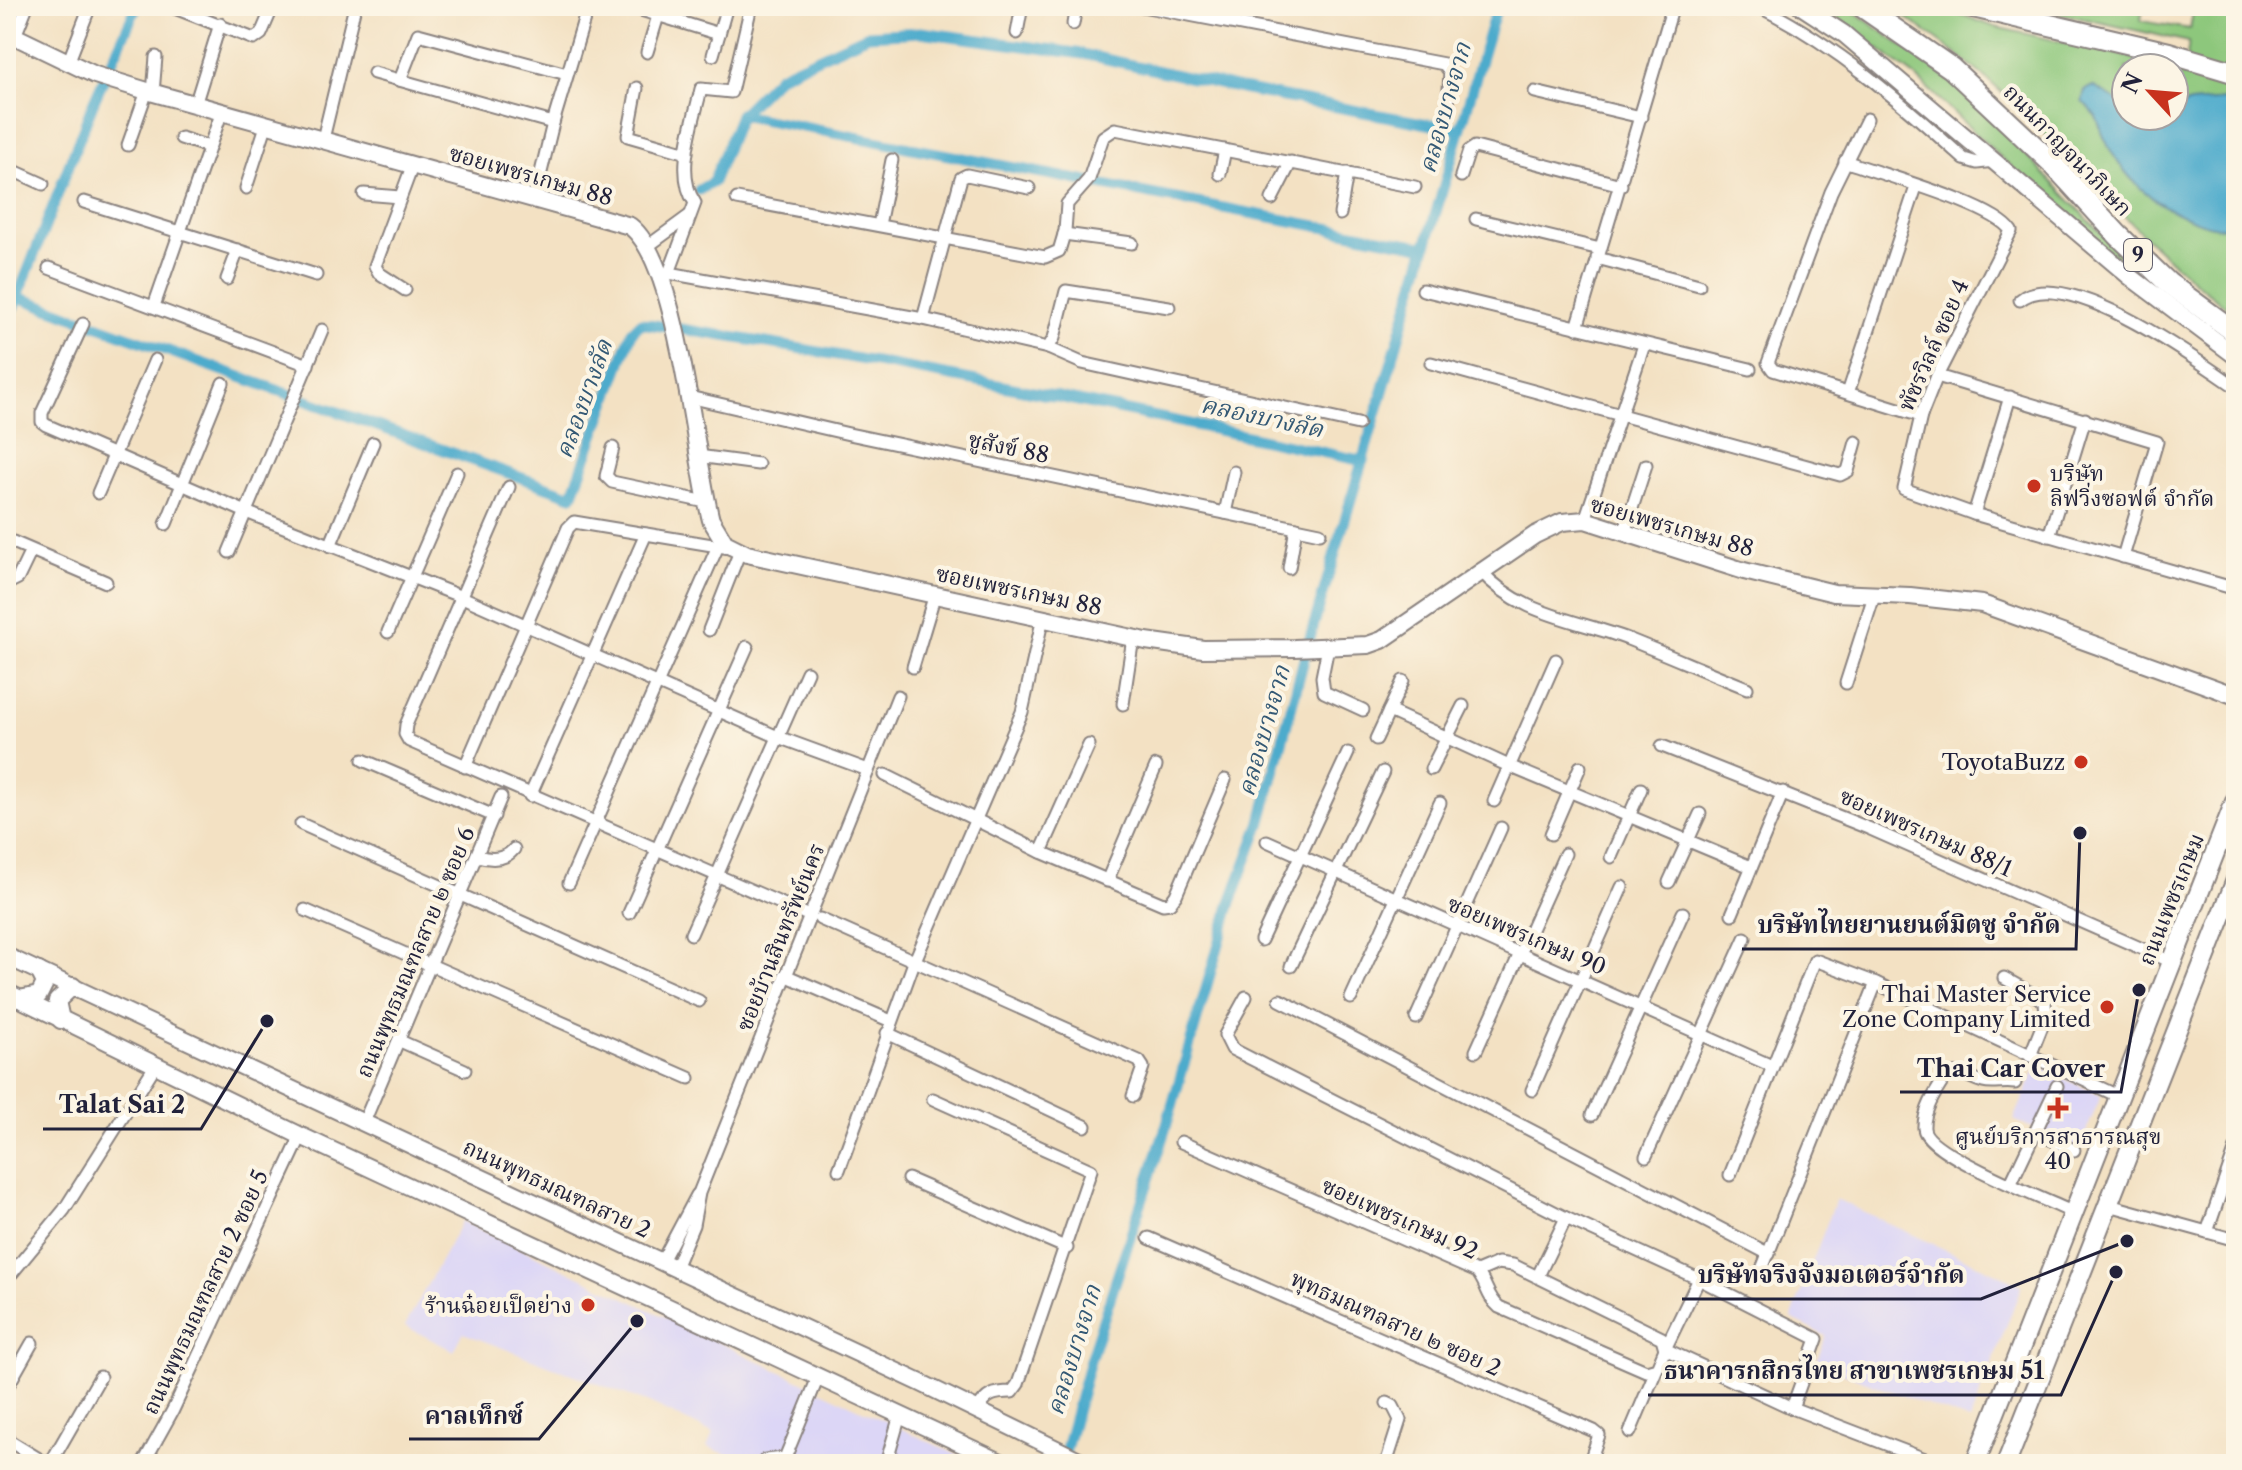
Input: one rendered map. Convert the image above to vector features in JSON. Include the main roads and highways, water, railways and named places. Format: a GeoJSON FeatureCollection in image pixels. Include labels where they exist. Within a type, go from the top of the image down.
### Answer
{"type":"FeatureCollection","features":[{"type":"Feature","properties":{"kind":"highway","name":"ถนนกาญจนาภิเษก"},"geometry":{"type":"LineString","coordinates":[[1861,6],[1951,68],[2052,163],[2118,235],[2168,283],[2236,333]]}},
{"type":"Feature","properties":{"kind":"highway"},"geometry":{"type":"LineString","coordinates":[[1969,6],[2169,53],[2236,73]]}},
{"type":"Feature","properties":{"kind":"main road"},"geometry":{"type":"LineString","coordinates":[[1801,6],[1844,34],[2128,275],[2236,356]]}},
{"type":"Feature","properties":{"kind":"main road","name":"ซอยเพชรเกษม 88"},"geometry":{"type":"LineString","coordinates":[[11,34],[95,75],[221,114],[267,123],[630,226],[648,246],[665,279],[706,502],[717,533],[731,549],[1133,638],[1203,649],[1294,648],[1368,645],[1382,640],[1480,570],[1562,522],[1585,520],[1803,586],[1874,596],[1910,596],[1982,604],[2236,696]]}},
{"type":"Feature","properties":{"kind":"main road","name":"ถนนเพชรเกษม"},"geometry":{"type":"LineString","coordinates":[[1975,1464],[2236,799]]}},
{"type":"Feature","properties":{"kind":"main road"},"geometry":{"type":"LineString","coordinates":[[2006,1464],[2236,880]]}},
{"type":"Feature","properties":{"kind":"main road","name":"ถนนพุทธมณฑลสาย 2"},"geometry":{"type":"LineString","coordinates":[[6,956],[1087,1464]]}},
{"type":"Feature","properties":{"kind":"main road"},"geometry":{"type":"LineString","coordinates":[[13,996],[39,995],[45,983],[39,971]]}},
{"type":"Feature","properties":{"kind":"main road"},"geometry":{"type":"LineString","coordinates":[[61,1020],[57,1001],[73,986]]}},
{"type":"Feature","properties":{"kind":"main road"},"geometry":{"type":"LineString","coordinates":[[13,996],[301,1136],[1005,1464]]}},
{"type":"Feature","properties":{"kind":"water"},"geometry":{"type":"Polygon","coordinates":[[[2093,86],[2110,96],[2110,132],[2190,132],[2190,103],[2236,99],[2236,223],[2220,227],[2200,222],[2166,207],[2141,188],[2120,165],[2094,114],[2082,102],[2085,90],[2093,86]]]}},
{"type":"Feature","properties":{"kind":"waterway"},"geometry":{"type":"LineString","coordinates":[[6,327],[94,101],[137,6]]}},
{"type":"Feature","properties":{"kind":"waterway","name":"คลองบางจาก"},"geometry":{"type":"LineString","coordinates":[[1062,1464],[1090,1360],[1166,1127],[1231,902],[1260,825],[1307,648],[1497,6]]}},
{"type":"Feature","properties":{"kind":"waterway"},"geometry":{"type":"LineString","coordinates":[[740,115],[779,76],[868,35],[921,32],[1083,54],[1241,89],[1460,130]]}},
{"type":"Feature","properties":{"kind":"waterway"},"geometry":{"type":"LineString","coordinates":[[699,190],[713,182],[740,115],[1426,247]]}},
{"type":"Feature","properties":{"kind":"waterway","name":"คลองบางลัด"},"geometry":{"type":"LineString","coordinates":[[18,297],[572,496],[632,332],[641,323],[822,352],[1003,386],[1363,461]]}},
{"type":"Feature","properties":{"kind":"place","name":"บริษัท ลิฟวิ่งซอฟต์ จำกัด"},"geometry":{"type":"Point","coordinates":[2034,486]}},
{"type":"Feature","properties":{"kind":"place","name":"ToyotaBuzz"},"geometry":{"type":"Point","coordinates":[2081,762]}},
{"type":"Feature","properties":{"kind":"place","name":"บริษัทไทยยานยนต์มิตซู จำกัด"},"geometry":{"type":"Point","coordinates":[2080,833]}},
{"type":"Feature","properties":{"kind":"place","name":"Thai Car Cover"},"geometry":{"type":"Point","coordinates":[2139,990]}},
{"type":"Feature","properties":{"kind":"place","name":"Thai Master Service Zone Company Limited"},"geometry":{"type":"Point","coordinates":[2107,1007]}},
{"type":"Feature","properties":{"kind":"place","name":"Talat Sai 2"},"geometry":{"type":"Point","coordinates":[267,1021]}},
{"type":"Feature","properties":{"kind":"place","name":"ศูนย์บริการสาธารณสุข 40"},"geometry":{"type":"Point","coordinates":[2058,1108]}},
{"type":"Feature","properties":{"kind":"place","name":"บริษัทจริงจังมอเตอร์จำกัด"},"geometry":{"type":"Point","coordinates":[2127,1241]}},
{"type":"Feature","properties":{"kind":"place","name":"ธนาคารกสิกรไทย สาขาเพชรเกษม 51"},"geometry":{"type":"Point","coordinates":[2116,1272]}},
{"type":"Feature","properties":{"kind":"place","name":"ร้านฉ๋อยเป็ดย่าง"},"geometry":{"type":"Point","coordinates":[588,1305]}},
{"type":"Feature","properties":{"kind":"place","name":"คาลเท็กซ์"},"geometry":{"type":"Point","coordinates":[637,1321]}}]}
